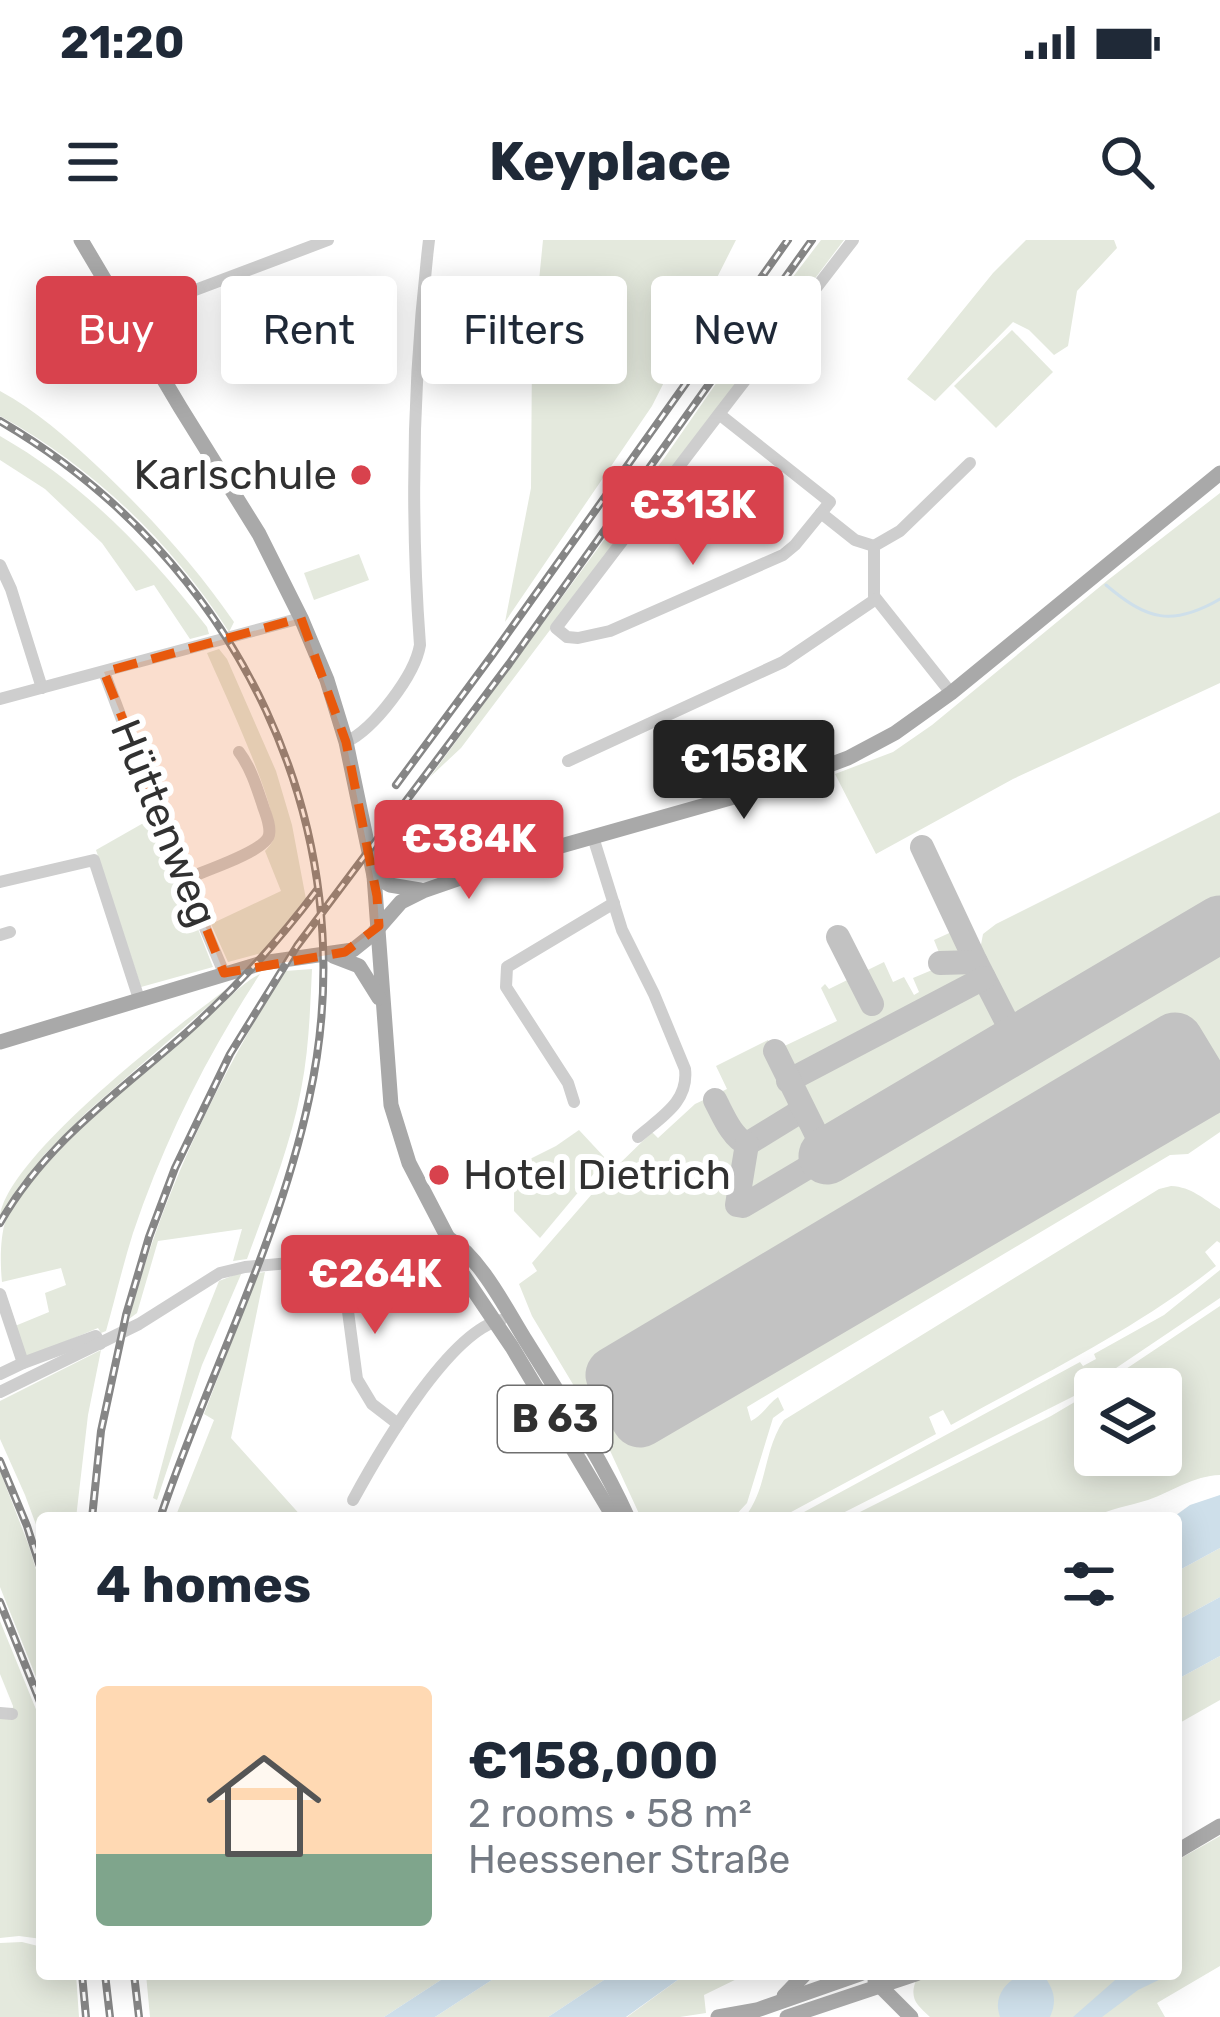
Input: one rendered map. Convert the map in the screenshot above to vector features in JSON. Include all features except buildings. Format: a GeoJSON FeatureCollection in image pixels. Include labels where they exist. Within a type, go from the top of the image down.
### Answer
{"type":"FeatureCollection","features":[{"type":"Feature","properties":{"kind":"main road","name":"B 63"},"geometry":{"type":"LineString","coordinates":[[82,240],[103,276]]}},
{"type":"Feature","properties":{"kind":"main road","name":"B 63"},"geometry":{"type":"LineString","coordinates":[[167,384],[259,534],[327,680],[346,742],[374,876],[389,1090],[409,1163],[448,1238],[449,1254],[495,1320],[610,1512]]}},
{"type":"Feature","properties":{"kind":"main road"},"geometry":{"type":"LineString","coordinates":[[0,1042],[224,974],[357,948],[404,900],[423,890],[827,766],[895,733],[951,693],[1220,473]]}},
{"type":"Feature","properties":{"kind":"main road"},"geometry":{"type":"LineString","coordinates":[[374,876],[390,885],[423,890]]}},
{"type":"Feature","properties":{"kind":"main road"},"geometry":{"type":"LineString","coordinates":[[330,955],[358,966],[383,1006]]}},
{"type":"Feature","properties":{"kind":"main road","name":"B 63"},"geometry":{"type":"LineString","coordinates":[[448,1238],[461,1246],[514,1321],[625,1512]]}},
{"type":"Feature","properties":{"kind":"main road"},"geometry":{"type":"LineString","coordinates":[[1182,1848],[1220,1826]]}},
{"type":"Feature","properties":{"kind":"main road"},"geometry":{"type":"LineString","coordinates":[[772,2005],[800,1980]]}},
{"type":"Feature","properties":{"kind":"main road"},"geometry":{"type":"LineString","coordinates":[[718,2017],[860,1980]]}},
{"type":"Feature","properties":{"kind":"main road"},"geometry":{"type":"LineString","coordinates":[[787,2017],[861,1980]]}},
{"type":"Feature","properties":{"kind":"main road"},"geometry":{"type":"LineString","coordinates":[[864,1980],[911,2016]]}},
{"type":"Feature","properties":{"kind":"main road"},"geometry":{"type":"LineString","coordinates":[[910,1980],[904,1992],[911,2016]]}},
{"type":"Feature","properties":{"kind":"street"},"geometry":{"type":"LineString","coordinates":[[197,289],[328,240]]}},
{"type":"Feature","properties":{"kind":"street"},"geometry":{"type":"LineString","coordinates":[[346,742],[390,700],[414,667],[420,645],[413,498],[429,240]]}},
{"type":"Feature","properties":{"kind":"street"},"geometry":{"type":"LineString","coordinates":[[719,414],[830,502],[821,514],[783,554],[610,631],[572,638],[556,628],[719,414],[853,240]]}},
{"type":"Feature","properties":{"kind":"street"},"geometry":{"type":"LineString","coordinates":[[821,514],[855,540],[874,546],[900,531],[970,463]]}},
{"type":"Feature","properties":{"kind":"street"},"geometry":{"type":"LineString","coordinates":[[874,546],[876,599],[951,693]]}},
{"type":"Feature","properties":{"kind":"street"},"geometry":{"type":"LineString","coordinates":[[0,565],[42,688]]}},
{"type":"Feature","properties":{"kind":"street"},"geometry":{"type":"LineString","coordinates":[[568,761],[783,662],[876,599]]}},
{"type":"Feature","properties":{"kind":"street"},"geometry":{"type":"LineString","coordinates":[[0,699],[301,619]]}},
{"type":"Feature","properties":{"kind":"street","name":"Hüttenweg"},"geometry":{"type":"LineString","coordinates":[[104,672],[224,974]]}},
{"type":"Feature","properties":{"kind":"street"},"geometry":{"type":"LineString","coordinates":[[183,880],[253,851],[269,837],[257,789],[239,752]]}},
{"type":"Feature","properties":{"kind":"street"},"geometry":{"type":"LineString","coordinates":[[593,838],[622,931],[654,994],[687,1080],[680,1100],[638,1137]]}},
{"type":"Feature","properties":{"kind":"street"},"geometry":{"type":"LineString","coordinates":[[0,882],[94,860],[139,999]]}},
{"type":"Feature","properties":{"kind":"street"},"geometry":{"type":"LineString","coordinates":[[574,1102],[568,1083],[506,987],[505,973],[507,967],[614,903]]}},
{"type":"Feature","properties":{"kind":"street"},"geometry":{"type":"LineString","coordinates":[[0,1392],[142,1322],[220,1273],[425,1247],[448,1238]]}},
{"type":"Feature","properties":{"kind":"street"},"geometry":{"type":"LineString","coordinates":[[341,1259],[357,1379],[372,1404],[398,1424]]}},
{"type":"Feature","properties":{"kind":"street"},"geometry":{"type":"LineString","coordinates":[[0,1294],[22,1363]]}},
{"type":"Feature","properties":{"kind":"street"},"geometry":{"type":"LineString","coordinates":[[353,1500],[398,1424],[445,1362],[495,1320],[514,1321]]}},
{"type":"Feature","properties":{"kind":"street"},"geometry":{"type":"LineString","coordinates":[[0,1374],[96,1336],[100,1343]]}},
{"type":"Feature","properties":{"kind":"highlighted area"},"geometry":{"type":"Polygon","coordinates":[[[301,618],[346,742],[377,896],[379,926],[345,952],[224,973],[104,672],[301,618]]]}},
{"type":"Feature","properties":{"kind":"shaded area"},"geometry":{"type":"Polygon","coordinates":[[[543,240],[736,240],[718,276],[651,276],[651,384],[663,384],[505,622],[531,488],[532,384],[627,384],[627,276],[539,276],[543,240]]]}},
{"type":"Feature","properties":{"kind":"shaded area"},"geometry":{"type":"Polygon","coordinates":[[[821,240],[844,240],[817,276],[794,276],[821,240]]]}},
{"type":"Feature","properties":{"kind":"shaded area"},"geometry":{"type":"Polygon","coordinates":[[[1026,240],[1114,240],[1117,248],[1077,291],[1068,346],[1054,355],[1029,330],[1013,322],[935,401],[907,379],[993,273],[1026,240]]]}},
{"type":"Feature","properties":{"kind":"shaded area"},"geometry":{"type":"Polygon","coordinates":[[[1012,330],[1053,372],[996,428],[954,386],[1012,330]]]}},
{"type":"Feature","properties":{"kind":"shaded area"},"geometry":{"type":"Polygon","coordinates":[[[716,384],[735,384],[461,748],[430,777],[716,384]]]}},
{"type":"Feature","properties":{"kind":"shaded area"},"geometry":{"type":"Polygon","coordinates":[[[0,391],[63,435],[152,521],[234,622],[229,632],[182,568],[128,510],[67,459],[0,416],[0,391]]]}},
{"type":"Feature","properties":{"kind":"shaded area"},"geometry":{"type":"Polygon","coordinates":[[[0,436],[59,475],[113,521],[162,572],[209,634],[190,639],[154,585],[136,591],[102,543],[45,489],[0,460],[0,436]]]}},
{"type":"Feature","properties":{"kind":"shaded area"},"geometry":{"type":"Polygon","coordinates":[[[1220,493],[1220,683],[1013,779],[876,854],[835,774],[893,752],[932,725],[1220,493]]]}},
{"type":"Feature","properties":{"kind":"shaded area"},"geometry":{"type":"Polygon","coordinates":[[[359,554],[369,580],[314,600],[304,573],[359,554]]]}},
{"type":"Feature","properties":{"kind":"shaded area"},"geometry":{"type":"Polygon","coordinates":[[[219,649],[276,771],[306,899],[262,953],[228,962],[211,924],[281,891],[265,851],[274,835],[267,799],[207,653],[219,649]]]}},
{"type":"Feature","properties":{"kind":"shaded area"},"geometry":{"type":"Polygon","coordinates":[[[1220,812],[1220,1132],[1188,1154],[1170,1155],[747,1407],[751,1421],[778,1397],[784,1410],[773,1418],[747,1503],[739,1512],[638,1512],[601,1431],[532,1316],[519,1284],[537,1271],[532,1263],[652,1132],[658,1138],[695,1104],[727,1089],[716,1066],[768,1040],[774,1051],[837,1021],[821,988],[825,984],[829,989],[884,962],[893,982],[904,977],[914,995],[919,992],[913,978],[944,965],[934,940],[958,929],[971,954],[980,950],[983,934],[1220,812]]]}},
{"type":"Feature","properties":{"kind":"shaded area"},"geometry":{"type":"Polygon","coordinates":[[[154,817],[213,967],[141,987],[96,850],[154,817]]]}},
{"type":"Feature","properties":{"kind":"shaded area"},"geometry":{"type":"Polygon","coordinates":[[[312,969],[304,1075],[296,1112],[247,1259],[233,1261],[242,1229],[158,1241],[137,1313],[129,1319],[158,1227],[214,1096],[285,971],[312,969]]]}},
{"type":"Feature","properties":{"kind":"shaded area"},"geometry":{"type":"Polygon","coordinates":[[[260,974],[205,1067],[158,1165],[106,1331],[101,1333],[98,1328],[26,1358],[15,1326],[49,1312],[45,1293],[66,1285],[61,1268],[2,1282],[6,1219],[43,1165],[67,1140],[260,974]]]}},
{"type":"Feature","properties":{"kind":"shaded area"},"geometry":{"type":"Polygon","coordinates":[[[235,983],[88,1111],[44,1155],[0,1217],[9,1191],[63,1126],[140,1057],[235,983]]]}},
{"type":"Feature","properties":{"kind":"shaded area"},"geometry":{"type":"Polygon","coordinates":[[[579,1130],[606,1159],[540,1238],[514,1211],[514,1167],[579,1130]]]}},
{"type":"Feature","properties":{"kind":"shaded area"},"geometry":{"type":"Polygon","coordinates":[[[1171,1186],[1191,1191],[1220,1209],[1220,1243],[1205,1252],[1216,1266],[1120,1331],[951,1425],[943,1410],[929,1417],[936,1434],[791,1512],[748,1512],[784,1420],[1159,1189],[1171,1186]]]}},
{"type":"Feature","properties":{"kind":"shaded area"},"geometry":{"type":"Polygon","coordinates":[[[1220,1270],[1220,1298],[1116,1368],[1074,1368],[1074,1396],[845,1512],[804,1512],[1080,1362],[1083,1366],[1096,1359],[1094,1354],[1164,1315],[1220,1270]]]}},
{"type":"Feature","properties":{"kind":"shaded area"},"geometry":{"type":"Polygon","coordinates":[[[242,1272],[202,1365],[157,1500],[153,1498],[195,1341],[219,1281],[242,1272]]]}},
{"type":"Feature","properties":{"kind":"shaded area"},"geometry":{"type":"Polygon","coordinates":[[[265,1272],[231,1438],[298,1512],[177,1512],[214,1420],[204,1414],[258,1273],[265,1272]]]}},
{"type":"Feature","properties":{"kind":"shaded area"},"geometry":{"type":"Polygon","coordinates":[[[1220,1306],[1220,1475],[1106,1512],[860,1512],[1074,1402],[1074,1476],[1182,1476],[1182,1368],[1127,1368],[1220,1306]]]}},
{"type":"Feature","properties":{"kind":"shaded area"},"geometry":{"type":"Polygon","coordinates":[[[101,1350],[77,1512],[36,1512],[36,1525],[0,1439],[0,1401],[101,1350]]]}},
{"type":"Feature","properties":{"kind":"shaded area"},"geometry":{"type":"Polygon","coordinates":[[[0,1471],[36,1570],[36,1677],[0,1587],[0,1471]]]}},
{"type":"Feature","properties":{"kind":"shaded area"},"geometry":{"type":"Polygon","coordinates":[[[1220,1548],[1220,1597],[1182,1618],[1182,1569],[1220,1548]]]}},
{"type":"Feature","properties":{"kind":"shaded area"},"geometry":{"type":"Polygon","coordinates":[[[0,1621],[36,1709],[36,1938],[0,1938],[0,1717],[12,1718],[13,1706],[0,1674],[0,1621]]]}},
{"type":"Feature","properties":{"kind":"shaded area"},"geometry":{"type":"Polygon","coordinates":[[[1220,1656],[1220,1700],[1182,1722],[1182,1677],[1220,1656]]]}},
{"type":"Feature","properties":{"kind":"shaded area"},"geometry":{"type":"Polygon","coordinates":[[[1220,1836],[1220,1966],[1157,2003],[1165,2017],[930,2017],[916,2001],[916,1980],[1182,1980],[1182,1858],[1220,1836]]]}},
{"type":"Feature","properties":{"kind":"shaded area"},"geometry":{"type":"Polygon","coordinates":[[[0,1943],[36,1946],[36,1980],[76,1980],[79,2017],[0,2017],[0,1943]]]}},
{"type":"Feature","properties":{"kind":"shaded area"},"geometry":{"type":"Polygon","coordinates":[[[147,1980],[441,1980],[384,2017],[150,2017],[147,1980]]]}},
{"type":"Feature","properties":{"kind":"shaded area"},"geometry":{"type":"Polygon","coordinates":[[[492,1980],[604,1980],[548,2017],[435,2017],[492,1980]]]}},
{"type":"Feature","properties":{"kind":"shaded area"},"geometry":{"type":"Polygon","coordinates":[[[678,1980],[735,1980],[704,1995],[706,2013],[627,2017],[678,1980]]]}},
{"type":"Feature","properties":{"kind":"water"},"geometry":{"type":"Polygon","coordinates":[[[1220,1495],[1220,1548],[1182,1569],[1180,1512],[1220,1495]]]}},
{"type":"Feature","properties":{"kind":"water"},"geometry":{"type":"Polygon","coordinates":[[[1220,1597],[1220,1656],[1182,1677],[1182,1618],[1220,1597]]]}},
{"type":"Feature","properties":{"kind":"water"},"geometry":{"type":"Polygon","coordinates":[[[441,1980],[492,1980],[435,2017],[384,2017],[441,1980]]]}},
{"type":"Feature","properties":{"kind":"water"},"geometry":{"type":"Polygon","coordinates":[[[604,1980],[678,1980],[626,2017],[548,2017],[604,1980]]]}},
{"type":"Feature","properties":{"kind":"water"},"geometry":{"type":"Polygon","coordinates":[[[1046,1980],[1053,1994],[1050,2017],[1000,2017],[998,2003],[1010,1982],[1046,1980]]]}},
{"type":"Feature","properties":{"kind":"water"},"geometry":{"type":"Polygon","coordinates":[[[1115,1980],[1159,1980],[1102,2017],[1073,2017],[1115,1980]]]}},
{"type":"Feature","properties":{"kind":"waterway"},"geometry":{"type":"LineString","coordinates":[[1106,585],[1134,606],[1160,616],[1188,614],[1220,599]]}},
{"type":"Feature","properties":{"kind":"taxiway"},"geometry":{"type":"LineString","coordinates":[[922,847],[976,962]]}},
{"type":"Feature","properties":{"kind":"taxiway"},"geometry":{"type":"LineString","coordinates":[[838,937],[872,1004]]}},
{"type":"Feature","properties":{"kind":"taxiway"},"geometry":{"type":"LineString","coordinates":[[940,963],[976,962],[1018,1044]]}},
{"type":"Feature","properties":{"kind":"taxiway"},"geometry":{"type":"LineString","coordinates":[[788,1081],[984,978]]}},
{"type":"Feature","properties":{"kind":"taxiway"},"geometry":{"type":"LineString","coordinates":[[747,1144],[737,1205],[743,1206],[827,1156],[775,1051]]}},
{"type":"Feature","properties":{"kind":"taxiway"},"geometry":{"type":"LineString","coordinates":[[715,1100],[732,1131],[747,1144],[796,1114],[801,1106]]}},
{"type":"Feature","properties":{"kind":"runway"},"geometry":{"type":"LineString","coordinates":[[827,1156],[1220,924]]}},
{"type":"Feature","properties":{"kind":"runway"},"geometry":{"type":"LineString","coordinates":[[1175,1041],[1204,1089],[640,1419],[614,1375],[1175,1041]]}},
{"type":"Feature","properties":{"kind":"railway"},"geometry":{"type":"LineString","coordinates":[[396,785],[788,240]]}},
{"type":"Feature","properties":{"kind":"railway"},"geometry":{"type":"LineString","coordinates":[[93,1512],[101,1431],[149,1237],[175,1168],[230,1054],[297,946],[509,664],[812,240]]}},
{"type":"Feature","properties":{"kind":"railway"},"geometry":{"type":"LineString","coordinates":[[0,421],[84,479],[157,547],[218,625],[266,710],[300,802],[319,898],[323,998],[296,1153],[261,1258],[162,1512]]}},
{"type":"Feature","properties":{"kind":"railway"},"geometry":{"type":"LineString","coordinates":[[0,1223],[61,1143],[222,1000],[317,890]]}},
{"type":"Feature","properties":{"kind":"railway"},"geometry":{"type":"LineString","coordinates":[[0,1461],[36,1554]]}},
{"type":"Feature","properties":{"kind":"railway"},"geometry":{"type":"LineString","coordinates":[[0,1602],[36,1692]]}},
{"type":"Feature","properties":{"kind":"railway"},"geometry":{"type":"LineString","coordinates":[[83,1980],[86,2017]]}},
{"type":"Feature","properties":{"kind":"railway"},"geometry":{"type":"LineString","coordinates":[[106,1980],[110,2017]]}},
{"type":"Feature","properties":{"kind":"railway"},"geometry":{"type":"LineString","coordinates":[[135,1980],[139,2017]]}},
{"type":"Feature","properties":{"kind":"place","name":"Karlschule"},"geometry":{"type":"Point","coordinates":[361,475]}},
{"type":"Feature","properties":{"kind":"place","name":"Hotel Dietrich"},"geometry":{"type":"Point","coordinates":[439,1175]}}]}
